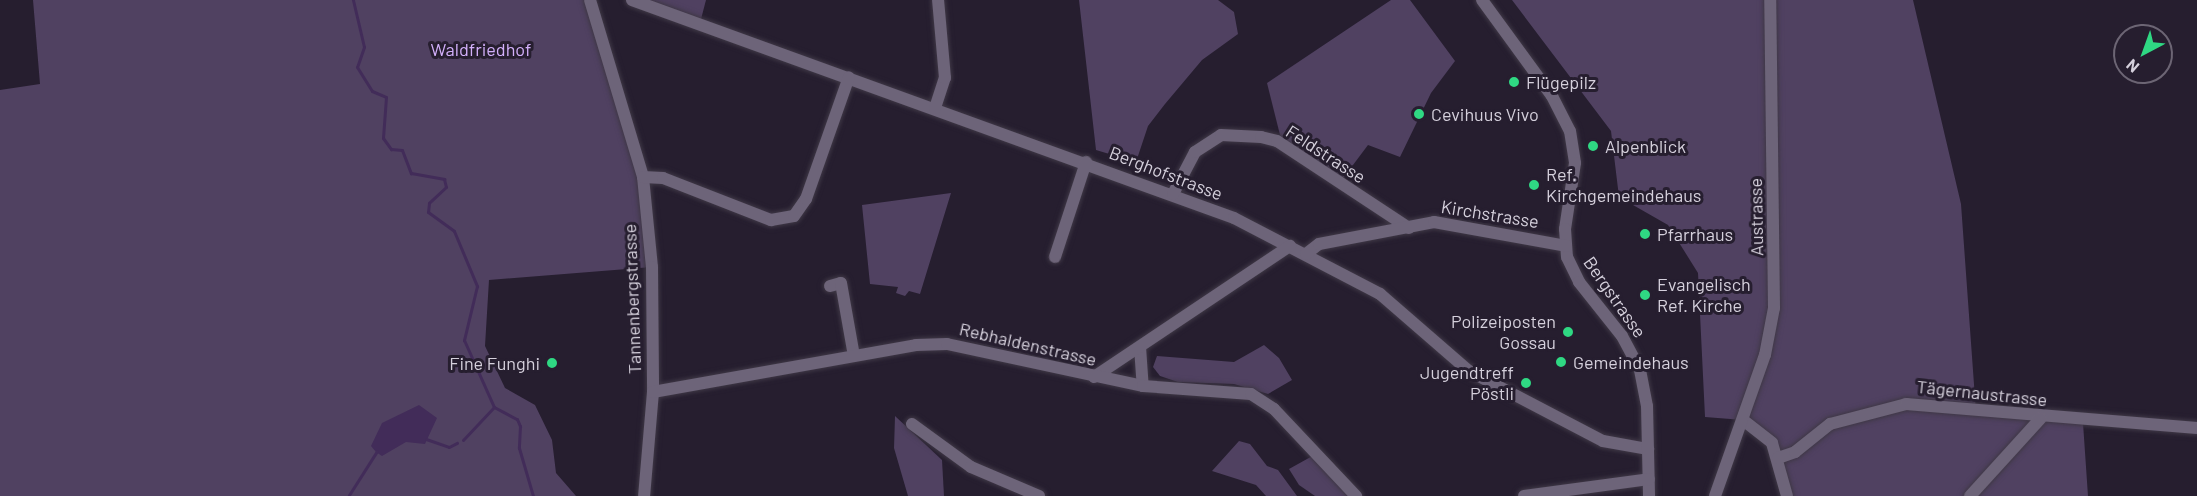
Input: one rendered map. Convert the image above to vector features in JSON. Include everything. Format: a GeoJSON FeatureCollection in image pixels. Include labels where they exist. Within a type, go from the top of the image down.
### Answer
{"type":"FeatureCollection","features":[{"type":"Feature","properties":{"kind":"street","name":"Tannenbergstrasse"},"geometry":{"type":"LineString","coordinates":[[590,0],[643,177],[652,267],[653,392],[644,496]]}},
{"type":"Feature","properties":{"kind":"street","name":"Berghofstrasse"},"geometry":{"type":"LineString","coordinates":[[632,0],[1173,194],[1290,246],[1386,298],[1469,371],[1604,441],[1648,449]]}},
{"type":"Feature","properties":{"kind":"street"},"geometry":{"type":"LineString","coordinates":[[935,108],[945,73],[938,0]]}},
{"type":"Feature","properties":{"kind":"street","name":"Bergstrasse"},"geometry":{"type":"LineString","coordinates":[[1482,0],[1552,96],[1570,131],[1575,163],[1566,246],[1579,282],[1622,336],[1637,364],[1645,388],[1649,496]]}},
{"type":"Feature","properties":{"kind":"street","name":"Austrasse"},"geometry":{"type":"LineString","coordinates":[[1715,496],[1768,343],[1774,308],[1770,0]]}},
{"type":"Feature","properties":{"kind":"street"},"geometry":{"type":"LineString","coordinates":[[643,177],[663,178],[771,220],[794,216],[806,199],[849,77]]}},
{"type":"Feature","properties":{"kind":"street","name":"Feldstrasse"},"geometry":{"type":"LineString","coordinates":[[1173,194],[1195,152],[1221,135],[1261,137],[1277,141],[1409,228]]}},
{"type":"Feature","properties":{"kind":"street"},"geometry":{"type":"LineString","coordinates":[[1055,257],[1086,162]]}},
{"type":"Feature","properties":{"kind":"street","name":"Kirchstrasse"},"geometry":{"type":"LineString","coordinates":[[1306,254],[1319,244],[1443,223],[1566,246]]}},
{"type":"Feature","properties":{"kind":"street"},"geometry":{"type":"LineString","coordinates":[[1094,378],[1290,246]]}},
{"type":"Feature","properties":{"kind":"street"},"geometry":{"type":"LineString","coordinates":[[830,286],[841,284],[854,356]]}},
{"type":"Feature","properties":{"kind":"street","name":"Rebhaldenstrasse"},"geometry":{"type":"LineString","coordinates":[[653,392],[854,356],[947,344],[1094,378],[1143,386],[1258,397],[1356,496]]}},
{"type":"Feature","properties":{"kind":"street"},"geometry":{"type":"LineString","coordinates":[[1140,347],[1143,386]]}},
{"type":"Feature","properties":{"kind":"street","name":"Tägernaustrasse"},"geometry":{"type":"LineString","coordinates":[[1778,458],[1795,452],[1830,424],[1898,404],[2041,418],[2197,428]]}},
{"type":"Feature","properties":{"kind":"street"},"geometry":{"type":"LineString","coordinates":[[1970,496],[2041,418]]}},
{"type":"Feature","properties":{"kind":"street"},"geometry":{"type":"LineString","coordinates":[[1743,420],[1768,437],[1778,458],[1787,496]]}},
{"type":"Feature","properties":{"kind":"street"},"geometry":{"type":"LineString","coordinates":[[912,424],[971,467],[1040,496]]}},
{"type":"Feature","properties":{"kind":"street"},"geometry":{"type":"LineString","coordinates":[[1524,496],[1648,480]]}},
{"type":"Feature","properties":{"kind":"green space","name":"Waldfriedhof"},"geometry":{"type":"Polygon","coordinates":[[[33,0],[590,0],[643,177],[652,267],[489,280],[485,346],[505,388],[535,405],[552,440],[556,473],[576,496],[0,496],[0,90],[40,84],[33,0]]]}},
{"type":"Feature","properties":{"kind":"green space"},"geometry":{"type":"Polygon","coordinates":[[[632,0],[706,0],[700,23],[632,0]]]}},
{"type":"Feature","properties":{"kind":"green space"},"geometry":{"type":"Polygon","coordinates":[[[1079,0],[1218,0],[1234,12],[1238,34],[1202,60],[1165,104],[1148,126],[1136,162],[1096,150],[1079,0]]]}},
{"type":"Feature","properties":{"kind":"green space"},"geometry":{"type":"Polygon","coordinates":[[[1391,0],[1410,0],[1455,61],[1431,93],[1400,157],[1368,145],[1341,181],[1281,139],[1267,83],[1391,0]]]}},
{"type":"Feature","properties":{"kind":"green space"},"geometry":{"type":"Polygon","coordinates":[[[1512,0],[1913,0],[1961,204],[1976,412],[2083,423],[2088,496],[1787,496],[1775,450],[1743,420],[1705,417],[1698,273],[1668,225],[1619,197],[1611,131],[1512,0]]]}},
{"type":"Feature","properties":{"kind":"green space"},"geometry":{"type":"Polygon","coordinates":[[[951,193],[920,294],[909,291],[905,296],[896,293],[898,287],[870,284],[862,205],[951,193]]]}},
{"type":"Feature","properties":{"kind":"green space"},"geometry":{"type":"Polygon","coordinates":[[[1264,345],[1279,358],[1292,380],[1268,394],[1234,384],[1178,382],[1160,376],[1153,367],[1157,356],[1234,362],[1264,345]]]}},
{"type":"Feature","properties":{"kind":"green space"},"geometry":{"type":"Polygon","coordinates":[[[895,416],[942,460],[944,496],[908,496],[894,448],[895,416]]]}},
{"type":"Feature","properties":{"kind":"green space"},"geometry":{"type":"Polygon","coordinates":[[[1239,441],[1250,444],[1267,466],[1278,470],[1297,496],[1266,496],[1256,485],[1212,471],[1239,441]]]}},
{"type":"Feature","properties":{"kind":"green space"},"geometry":{"type":"Polygon","coordinates":[[[1316,454],[1356,496],[1315,496],[1299,485],[1289,469],[1316,454]]]}},
{"type":"Feature","properties":{"kind":"shaded area"},"geometry":{"type":"Polygon","coordinates":[[[419,405],[437,418],[425,444],[406,442],[382,456],[376,452],[371,446],[382,423],[419,405]]]}},
{"type":"Feature","properties":{"kind":"waterway"},"geometry":{"type":"LineString","coordinates":[[353,0],[364,47],[357,67],[372,91],[386,97],[383,138],[391,149],[402,150],[411,173],[444,179],[446,187],[429,203],[428,212],[454,231],[477,286],[464,340],[494,407],[517,419],[520,426],[519,448],[533,496]]}},
{"type":"Feature","properties":{"kind":"waterway"},"geometry":{"type":"LineString","coordinates":[[463,440],[494,407]]}},
{"type":"Feature","properties":{"kind":"waterway"},"geometry":{"type":"LineString","coordinates":[[426,439],[449,447],[457,443]]}},
{"type":"Feature","properties":{"kind":"waterway"},"geometry":{"type":"LineString","coordinates":[[349,495],[377,451]]}},
{"type":"Feature","properties":{"kind":"place","name":"Flügepilz"},"geometry":{"type":"Point","coordinates":[1514,82]}},
{"type":"Feature","properties":{"kind":"place","name":"Cevihuus Vivo"},"geometry":{"type":"Point","coordinates":[1419,114]}},
{"type":"Feature","properties":{"kind":"place","name":"Alpenblick"},"geometry":{"type":"Point","coordinates":[1593,146]}},
{"type":"Feature","properties":{"kind":"place","name":"Ref. Kirchgemeindehaus"},"geometry":{"type":"Point","coordinates":[1534,185]}},
{"type":"Feature","properties":{"kind":"place","name":"Pfarrhaus"},"geometry":{"type":"Point","coordinates":[1645,234]}},
{"type":"Feature","properties":{"kind":"place","name":"Evangelisch Ref. Kirche"},"geometry":{"type":"Point","coordinates":[1645,295]}},
{"type":"Feature","properties":{"kind":"place","name":"Polizeiposten Gossau"},"geometry":{"type":"Point","coordinates":[1568,332]}},
{"type":"Feature","properties":{"kind":"place","name":"Gemeindehaus"},"geometry":{"type":"Point","coordinates":[1561,362]}},
{"type":"Feature","properties":{"kind":"place","name":"Fine Funghi"},"geometry":{"type":"Point","coordinates":[552,363]}},
{"type":"Feature","properties":{"kind":"place","name":"Jugendtreff Pöstli"},"geometry":{"type":"Point","coordinates":[1526,383]}}]}
